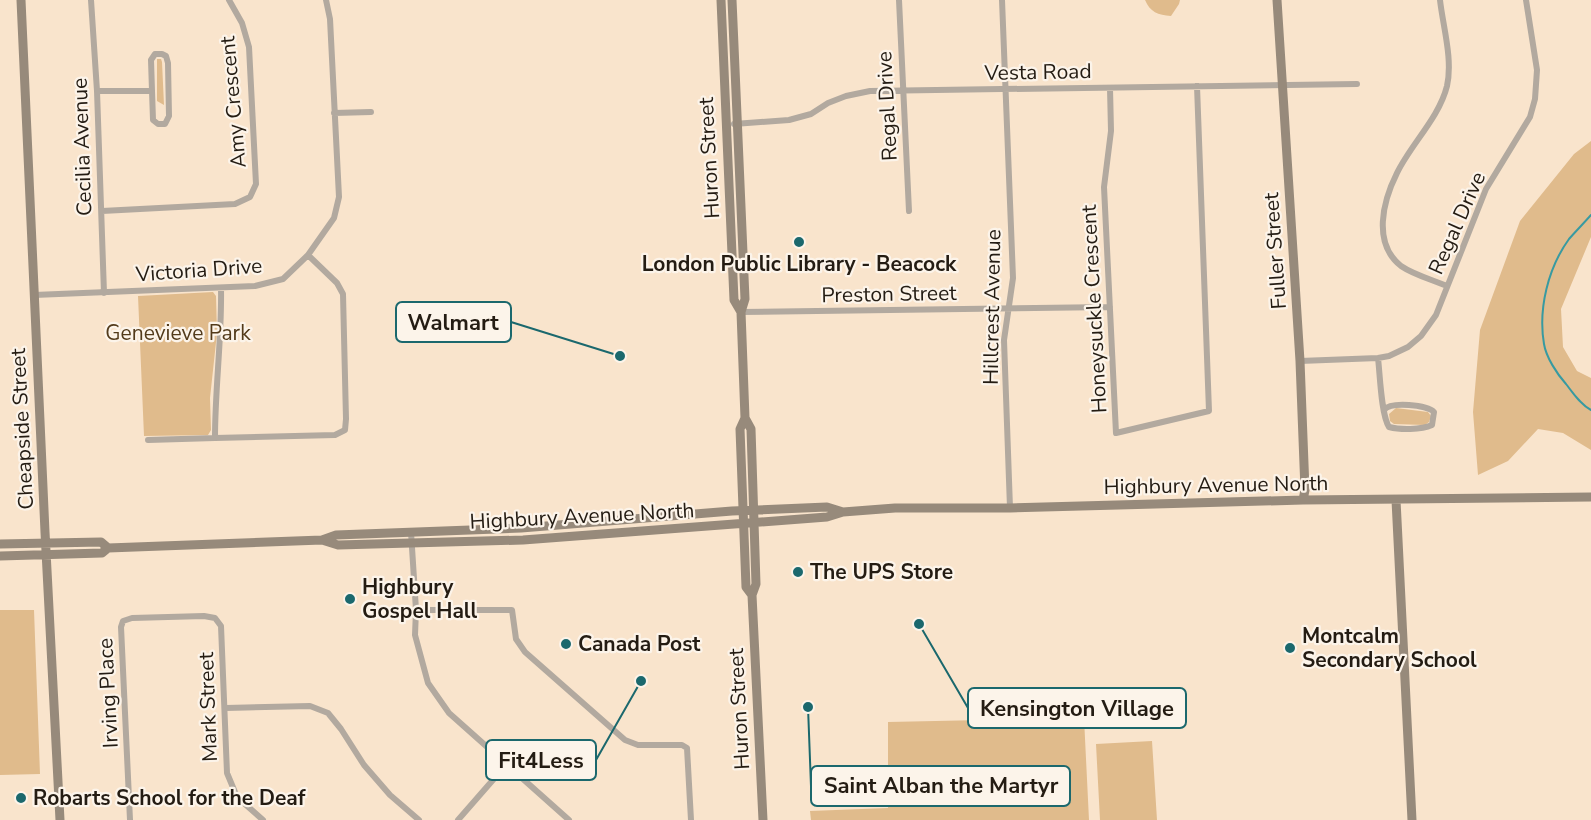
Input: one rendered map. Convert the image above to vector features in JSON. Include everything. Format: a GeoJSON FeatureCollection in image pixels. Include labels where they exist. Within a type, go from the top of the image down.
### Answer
{"type":"FeatureCollection","features":[{"type":"Feature","properties":{"kind":"main road","name":"Cheapside Street"},"geometry":{"type":"LineString","coordinates":[[21,0],[60,820]]}},
{"type":"Feature","properties":{"kind":"main road","name":"Huron Street"},"geometry":{"type":"LineString","coordinates":[[721,0],[734,300],[741,312]]}},
{"type":"Feature","properties":{"kind":"main road","name":"Huron Street"},"geometry":{"type":"LineString","coordinates":[[732,0],[745,299],[741,312],[745,418],[751,429],[755,522],[756,584],[752,595],[763,820]]}},
{"type":"Feature","properties":{"kind":"main road","name":"Fuller Street"},"geometry":{"type":"LineString","coordinates":[[1277,0],[1300,361],[1305,490],[1303,500]]}},
{"type":"Feature","properties":{"kind":"main road","name":"Huron Street"},"geometry":{"type":"LineString","coordinates":[[745,418],[740,429],[743,524],[746,587],[752,595]]}},
{"type":"Feature","properties":{"kind":"main road","name":"Highbury Avenue North"},"geometry":{"type":"LineString","coordinates":[[322,540],[338,545],[523,540],[827,517],[843,512],[895,508],[1010,508],[1303,500],[1591,496]]}},
{"type":"Feature","properties":{"kind":"main road"},"geometry":{"type":"LineString","coordinates":[[1396,500],[1412,820]]}},
{"type":"Feature","properties":{"kind":"main road","name":"Highbury Avenue North"},"geometry":{"type":"LineString","coordinates":[[0,556],[102,553],[108,548],[322,540],[336,535],[521,528],[743,511],[827,507],[843,512]]}},
{"type":"Feature","properties":{"kind":"main road","name":"Highbury Avenue North"},"geometry":{"type":"LineString","coordinates":[[0,544],[101,542],[108,548]]}},
{"type":"Feature","properties":{"kind":"street","name":"Cecilia Avenue"},"geometry":{"type":"LineString","coordinates":[[91,0],[97,91],[104,292]]}},
{"type":"Feature","properties":{"kind":"street","name":"Amy Crescent"},"geometry":{"type":"LineString","coordinates":[[102,211],[235,204],[250,196],[256,183],[249,47],[242,22],[229,0]]}},
{"type":"Feature","properties":{"kind":"street","name":"Victoria Drive"},"geometry":{"type":"LineString","coordinates":[[34,295],[255,286],[283,279],[308,255],[334,218],[339,197],[330,19],[326,0]]}},
{"type":"Feature","properties":{"kind":"street","name":"Regal Drive"},"geometry":{"type":"LineString","coordinates":[[899,0],[909,211]]}},
{"type":"Feature","properties":{"kind":"street","name":"Hillcrest Avenue"},"geometry":{"type":"LineString","coordinates":[[1002,0],[1013,278],[1004,340],[1010,508]]}},
{"type":"Feature","properties":{"kind":"street"},"geometry":{"type":"LineString","coordinates":[[1440,0],[1449,66],[1447,86],[1442,100],[1397,174],[1385,207],[1382,225],[1385,242],[1393,258],[1403,267],[1447,286]]}},
{"type":"Feature","properties":{"kind":"street","name":"Regal Drive"},"geometry":{"type":"LineString","coordinates":[[1300,361],[1389,356],[1408,347],[1421,336],[1436,315],[1486,189],[1530,117],[1535,99],[1537,70],[1526,0]]}},
{"type":"Feature","properties":{"kind":"street"},"geometry":{"type":"LineString","coordinates":[[154,54],[162,54],[168,59],[169,116],[165,124],[158,124],[153,120],[152,91],[151,60],[154,54]]}},
{"type":"Feature","properties":{"kind":"street","name":"Vesta Road"},"geometry":{"type":"LineString","coordinates":[[726,125],[789,120],[811,114],[828,103],[846,96],[870,91],[1357,84]]}},
{"type":"Feature","properties":{"kind":"street","name":"Honeysuckle Crescent"},"geometry":{"type":"LineString","coordinates":[[1110,87],[1111,131],[1104,187],[1116,433],[1209,411],[1197,86]]}},
{"type":"Feature","properties":{"kind":"street"},"geometry":{"type":"LineString","coordinates":[[97,91],[152,91]]}},
{"type":"Feature","properties":{"kind":"street"},"geometry":{"type":"LineString","coordinates":[[334,113],[371,112]]}},
{"type":"Feature","properties":{"kind":"street"},"geometry":{"type":"LineString","coordinates":[[148,440],[335,435],[345,430],[343,294],[337,283],[308,255]]}},
{"type":"Feature","properties":{"kind":"street"},"geometry":{"type":"LineString","coordinates":[[215,438],[215,397],[222,328],[221,288]]}},
{"type":"Feature","properties":{"kind":"street","name":"Preston Street"},"geometry":{"type":"LineString","coordinates":[[741,312],[1110,307]]}},
{"type":"Feature","properties":{"kind":"street"},"geometry":{"type":"LineString","coordinates":[[1378,358],[1385,421],[1392,428],[1426,428],[1432,425],[1435,418],[1430,408],[1394,404],[1387,406],[1384,410]]}},
{"type":"Feature","properties":{"kind":"street"},"geometry":{"type":"LineString","coordinates":[[411,532],[416,610],[415,635],[428,684],[449,713],[570,820]]}},
{"type":"Feature","properties":{"kind":"street"},"geometry":{"type":"LineString","coordinates":[[416,610],[512,610],[516,639],[525,652],[625,740],[638,745],[682,745],[687,748],[692,820]]}},
{"type":"Feature","properties":{"kind":"street","name":"Irving Place"},"geometry":{"type":"LineString","coordinates":[[130,820],[121,627],[123,621],[132,618],[204,616],[215,618]]}},
{"type":"Feature","properties":{"kind":"street","name":"Mark Street"},"geometry":{"type":"LineString","coordinates":[[215,618],[221,626],[227,773],[237,797],[263,820]]}},
{"type":"Feature","properties":{"kind":"street"},"geometry":{"type":"LineString","coordinates":[[226,708],[310,706],[328,713],[364,765],[390,795],[418,820]]}},
{"type":"Feature","properties":{"kind":"street"},"geometry":{"type":"LineString","coordinates":[[458,820],[506,765]]}},
{"type":"Feature","properties":{"kind":"green space"},"geometry":{"type":"Polygon","coordinates":[[[1145,0],[1180,0],[1171,16],[1155,12],[1145,0]]]}},
{"type":"Feature","properties":{"kind":"green space"},"geometry":{"type":"Polygon","coordinates":[[[157,59],[161,59],[162,62],[164,105],[157,101],[157,59]]]}},
{"type":"Feature","properties":{"kind":"green space"},"geometry":{"type":"Polygon","coordinates":[[[1591,141],[1591,237],[1561,309],[1563,347],[1577,371],[1591,378],[1591,450],[1563,433],[1538,429],[1508,461],[1478,475],[1473,412],[1480,330],[1520,221],[1574,154],[1591,141]]]}},
{"type":"Feature","properties":{"kind":"green space","name":"Genevieve Park"},"geometry":{"type":"Polygon","coordinates":[[[213,292],[216,296],[217,333],[210,398],[211,430],[208,435],[144,436],[138,296],[213,292]]]}},
{"type":"Feature","properties":{"kind":"green space"},"geometry":{"type":"Polygon","coordinates":[[[1396,408],[1428,412],[1431,416],[1425,425],[1394,424],[1390,421],[1389,414],[1396,408]]]}},
{"type":"Feature","properties":{"kind":"green space"},"geometry":{"type":"Polygon","coordinates":[[[0,610],[34,610],[40,774],[0,775],[0,610]]]}},
{"type":"Feature","properties":{"kind":"green space"},"geometry":{"type":"Polygon","coordinates":[[[1084,718],[1089,820],[811,820],[810,811],[888,808],[888,722],[1084,718]]]}},
{"type":"Feature","properties":{"kind":"green space"},"geometry":{"type":"Polygon","coordinates":[[[1152,741],[1157,820],[1100,820],[1096,744],[1152,741]]]}},
{"type":"Feature","properties":{"kind":"waterway"},"geometry":{"type":"LineString","coordinates":[[1591,215],[1569,239],[1555,263],[1546,289],[1542,317],[1544,344],[1549,360],[1574,395],[1591,410]]}},
{"type":"Feature","properties":{"kind":"place","name":"London Public Library - Beacock"},"geometry":{"type":"Point","coordinates":[799,242]}},
{"type":"Feature","properties":{"kind":"place","name":"Walmart"},"geometry":{"type":"Point","coordinates":[620,356]}},
{"type":"Feature","properties":{"kind":"place","name":"The UPS Store"},"geometry":{"type":"Point","coordinates":[798,572]}},
{"type":"Feature","properties":{"kind":"place","name":"Highbury Gospel Hall"},"geometry":{"type":"Point","coordinates":[350,599]}},
{"type":"Feature","properties":{"kind":"place","name":"Kensington Village"},"geometry":{"type":"Point","coordinates":[919,624]}},
{"type":"Feature","properties":{"kind":"place","name":"Canada Post"},"geometry":{"type":"Point","coordinates":[566,644]}},
{"type":"Feature","properties":{"kind":"place","name":"Montcalm Secondary School"},"geometry":{"type":"Point","coordinates":[1290,648]}},
{"type":"Feature","properties":{"kind":"place","name":"Fit4Less"},"geometry":{"type":"Point","coordinates":[641,681]}},
{"type":"Feature","properties":{"kind":"place","name":"Saint Alban the Martyr"},"geometry":{"type":"Point","coordinates":[808,707]}},
{"type":"Feature","properties":{"kind":"place","name":"Robarts School for the Deaf"},"geometry":{"type":"Point","coordinates":[21,798]}}]}
